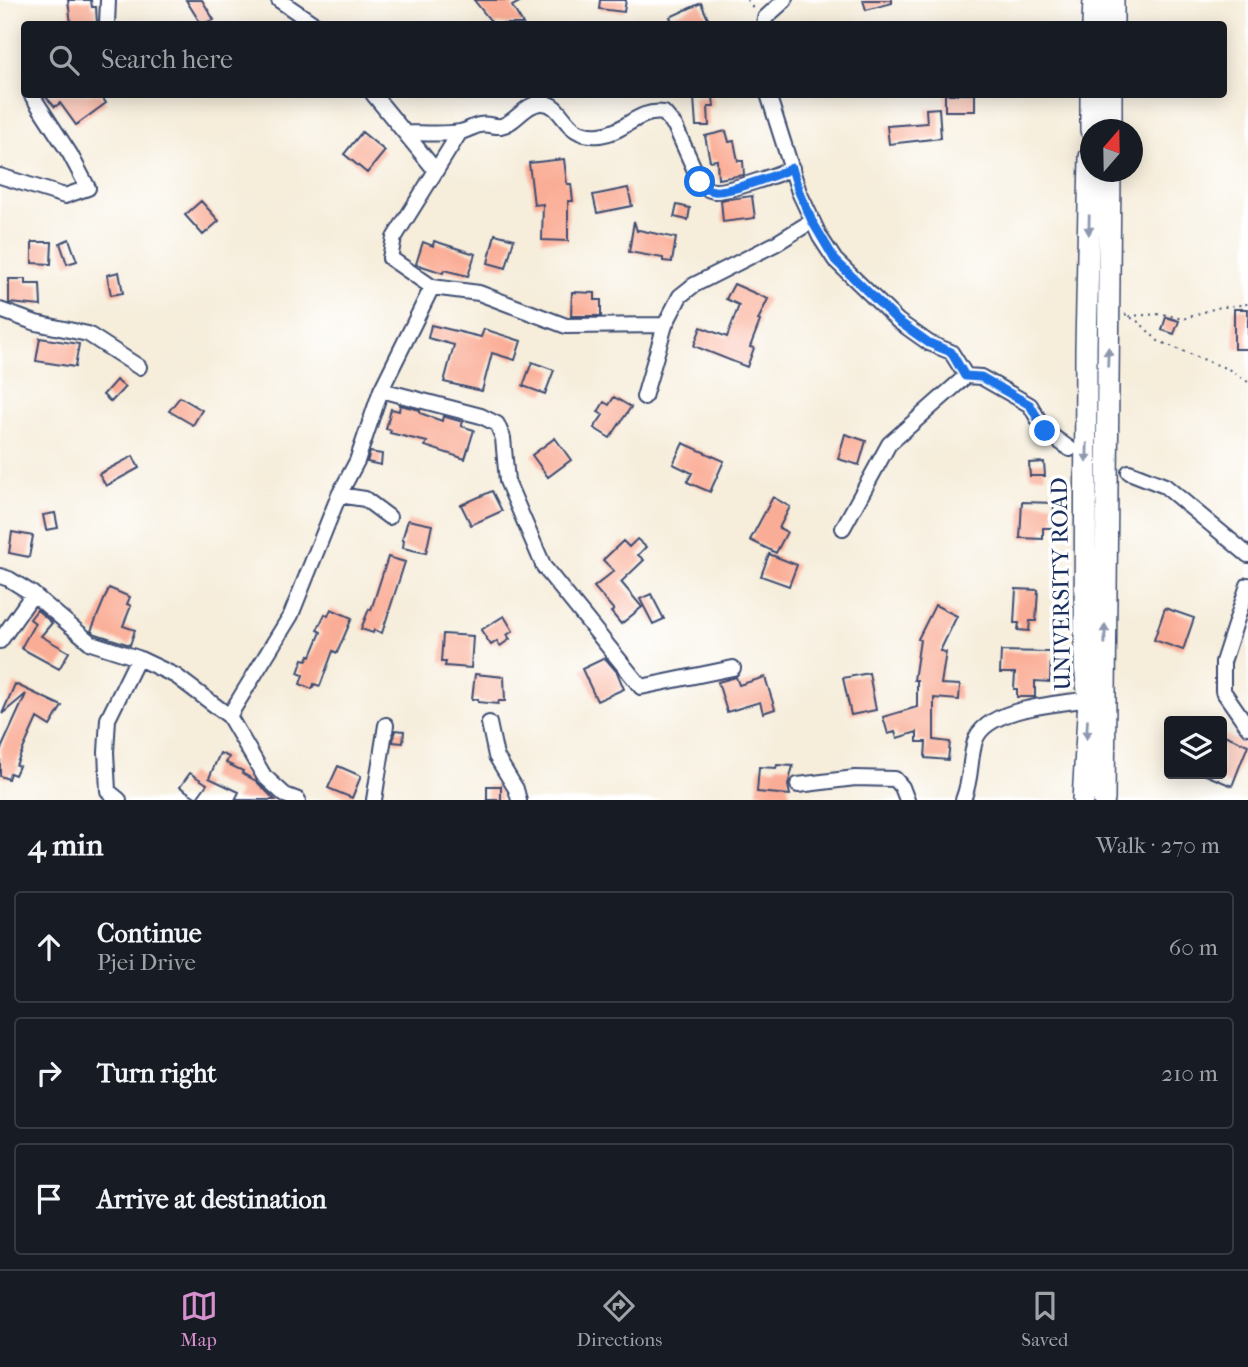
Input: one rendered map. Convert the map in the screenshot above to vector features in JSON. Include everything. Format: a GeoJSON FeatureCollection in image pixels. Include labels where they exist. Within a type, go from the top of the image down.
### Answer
{"type":"FeatureCollection","features":[{"type":"Feature","properties":{"kind":"highway"},"geometry":{"type":"LineString","coordinates":[[1093,21],[1094,0]]}},
{"type":"Feature","properties":{"kind":"highway"},"geometry":{"type":"LineString","coordinates":[[1113,0],[1113,21]]}},
{"type":"Feature","properties":{"kind":"highway"},"geometry":{"type":"LineString","coordinates":[[1091,98],[1091,119]]}},
{"type":"Feature","properties":{"kind":"highway"},"geometry":{"type":"LineString","coordinates":[[1111,98],[1111,119]]}},
{"type":"Feature","properties":{"kind":"highway","name":"UNIVERSITY ROAD"},"geometry":{"type":"LineString","coordinates":[[1083,800],[1089,699],[1085,652],[1089,182]]}},
{"type":"Feature","properties":{"kind":"highway","name":"UNIVERSITY ROAD"},"geometry":{"type":"LineString","coordinates":[[1104,800],[1119,310],[1111,182]]}},
{"type":"Feature","properties":{"kind":"street"},"geometry":{"type":"LineString","coordinates":[[107,21],[108,0]]}},
{"type":"Feature","properties":{"kind":"street"},"geometry":{"type":"LineString","coordinates":[[279,0],[310,21]]}},
{"type":"Feature","properties":{"kind":"street"},"geometry":{"type":"LineString","coordinates":[[764,21],[785,0]]}},
{"type":"Feature","properties":{"kind":"street"},"geometry":{"type":"LineString","coordinates":[[0,176],[65,196],[88,188],[70,154],[34,98]]}},
{"type":"Feature","properties":{"kind":"street"},"geometry":{"type":"LineString","coordinates":[[376,98],[436,171]]}},
{"type":"Feature","properties":{"kind":"street"},"geometry":{"type":"LineString","coordinates":[[769,98],[799,192],[835,260],[898,321],[929,343],[951,352],[965,376]]}},
{"type":"Feature","properties":{"kind":"street"},"geometry":{"type":"LineString","coordinates":[[405,133],[460,132],[480,125],[503,126],[537,103],[547,103],[557,110],[575,131],[588,136],[603,135],[624,128],[643,114],[652,111],[664,113],[675,126],[700,182],[706,189],[717,192],[775,176],[792,168]]}},
{"type":"Feature","properties":{"kind":"street"},"geometry":{"type":"LineString","coordinates":[[460,132],[394,238],[390,258],[432,287],[480,293],[566,326],[665,325]]}},
{"type":"Feature","properties":{"kind":"street"},"geometry":{"type":"LineString","coordinates":[[644,397],[665,325],[680,296],[694,285],[775,244],[812,221]]}},
{"type":"Feature","properties":{"kind":"street"},"geometry":{"type":"LineString","coordinates":[[229,716],[291,615],[339,495],[356,461],[381,390],[432,287]]}},
{"type":"Feature","properties":{"kind":"street"},"geometry":{"type":"LineString","coordinates":[[0,310],[36,323],[88,334],[139,367]]}},
{"type":"Feature","properties":{"kind":"street"},"geometry":{"type":"LineString","coordinates":[[843,528],[888,443],[965,376],[981,377],[1030,405],[1045,431],[1070,449]]}},
{"type":"Feature","properties":{"kind":"street"},"geometry":{"type":"LineString","coordinates":[[381,390],[481,416],[497,424],[503,438],[507,481],[544,567],[642,687],[733,668]]}},
{"type":"Feature","properties":{"kind":"street"},"geometry":{"type":"LineString","coordinates":[[1129,472],[1165,486],[1248,555]]}},
{"type":"Feature","properties":{"kind":"street"},"geometry":{"type":"LineString","coordinates":[[339,495],[365,499],[389,517]]}},
{"type":"Feature","properties":{"kind":"street"},"geometry":{"type":"LineString","coordinates":[[0,576],[33,594],[91,643],[138,658],[176,676],[229,716],[264,776],[285,794],[298,800]]}},
{"type":"Feature","properties":{"kind":"street"},"geometry":{"type":"LineString","coordinates":[[1248,585],[1223,662],[1223,691],[1248,727]]}},
{"type":"Feature","properties":{"kind":"street"},"geometry":{"type":"LineString","coordinates":[[0,641],[33,594]]}},
{"type":"Feature","properties":{"kind":"street"},"geometry":{"type":"LineString","coordinates":[[119,800],[108,791],[108,719],[138,658]]}},
{"type":"Feature","properties":{"kind":"street"},"geometry":{"type":"LineString","coordinates":[[969,800],[976,739],[987,727],[1013,711],[1089,699]]}},
{"type":"Feature","properties":{"kind":"street"},"geometry":{"type":"LineString","coordinates":[[489,723],[496,756],[516,789],[519,800]]}},
{"type":"Feature","properties":{"kind":"street"},"geometry":{"type":"LineString","coordinates":[[374,800],[386,724]]}},
{"type":"Feature","properties":{"kind":"street"},"geometry":{"type":"LineString","coordinates":[[798,785],[855,778],[895,779],[902,787],[907,800]]}},
{"type":"Feature","properties":{"kind":"street"},"geometry":{"type":"LineString","coordinates":[[963,800],[970,784]]}},
{"type":"Feature","properties":{"kind":"path"},"geometry":{"type":"LineString","coordinates":[[1119,310],[1183,319],[1216,308],[1248,304]]}},
{"type":"Feature","properties":{"kind":"path"},"geometry":{"type":"LineString","coordinates":[[1119,310],[1140,323],[1158,341],[1222,366],[1248,382]]}},
{"type":"Feature","properties":{"kind":"building"},"geometry":{"type":"Polygon","coordinates":[[[68,0],[91,0],[92,7],[96,7],[97,21],[71,21],[68,0]]]}},
{"type":"Feature","properties":{"kind":"building"},"geometry":{"type":"Polygon","coordinates":[[[186,0],[202,0],[214,20],[199,21],[186,0]]]}},
{"type":"Feature","properties":{"kind":"building"},"geometry":{"type":"Polygon","coordinates":[[[474,0],[523,0],[512,6],[521,21],[491,21],[474,0]]]}},
{"type":"Feature","properties":{"kind":"building"},"geometry":{"type":"Polygon","coordinates":[[[600,0],[626,0],[624,12],[599,9],[600,0]]]}},
{"type":"Feature","properties":{"kind":"building"},"geometry":{"type":"Polygon","coordinates":[[[863,0],[892,0],[892,3],[866,10],[863,0]]]}},
{"type":"Feature","properties":{"kind":"building"},"geometry":{"type":"Polygon","coordinates":[[[701,3],[709,21],[672,21],[670,17],[701,3]]]}},
{"type":"Feature","properties":{"kind":"building"},"geometry":{"type":"Polygon","coordinates":[[[47,98],[103,98],[106,103],[76,125],[60,103],[55,107],[47,98]]]}},
{"type":"Feature","properties":{"kind":"building"},"geometry":{"type":"Polygon","coordinates":[[[694,98],[713,98],[714,107],[708,107],[709,126],[696,126],[694,98]]]}},
{"type":"Feature","properties":{"kind":"building"},"geometry":{"type":"Polygon","coordinates":[[[945,98],[975,98],[975,111],[945,111],[945,98]]]}},
{"type":"Feature","properties":{"kind":"building"},"geometry":{"type":"Polygon","coordinates":[[[939,108],[941,138],[889,144],[887,126],[927,123],[926,109],[939,108]]]}},
{"type":"Feature","properties":{"kind":"building"},"geometry":{"type":"Polygon","coordinates":[[[726,131],[729,142],[734,141],[738,161],[743,161],[744,175],[718,179],[717,160],[710,161],[705,136],[726,131]]]}},
{"type":"Feature","properties":{"kind":"building"},"geometry":{"type":"Polygon","coordinates":[[[362,132],[385,151],[367,173],[344,154],[362,132]]]}},
{"type":"Feature","properties":{"kind":"building"},"geometry":{"type":"Polygon","coordinates":[[[564,159],[567,184],[571,184],[573,201],[568,201],[568,241],[542,240],[543,204],[534,205],[529,163],[564,159]]]}},
{"type":"Feature","properties":{"kind":"building"},"geometry":{"type":"Polygon","coordinates":[[[628,188],[632,206],[597,213],[593,195],[628,188]]]}},
{"type":"Feature","properties":{"kind":"building"},"geometry":{"type":"Polygon","coordinates":[[[752,196],[755,218],[723,222],[721,200],[752,196]]]}},
{"type":"Feature","properties":{"kind":"building"},"geometry":{"type":"Polygon","coordinates":[[[201,201],[219,221],[203,235],[185,215],[201,201]]]}},
{"type":"Feature","properties":{"kind":"building"},"geometry":{"type":"Polygon","coordinates":[[[677,205],[690,208],[688,220],[674,217],[677,205]]]}},
{"type":"Feature","properties":{"kind":"building"},"geometry":{"type":"Polygon","coordinates":[[[634,221],[637,231],[676,238],[672,262],[629,252],[634,221]]]}},
{"type":"Feature","properties":{"kind":"building"},"geometry":{"type":"Polygon","coordinates":[[[495,234],[514,239],[506,268],[488,263],[495,234]]]}},
{"type":"Feature","properties":{"kind":"building"},"geometry":{"type":"Polygon","coordinates":[[[69,239],[77,261],[67,264],[60,243],[69,239]]]}},
{"type":"Feature","properties":{"kind":"building"},"geometry":{"type":"Polygon","coordinates":[[[434,241],[475,254],[468,276],[444,270],[443,273],[416,264],[423,242],[433,246],[434,241]]]}},
{"type":"Feature","properties":{"kind":"building"},"geometry":{"type":"Polygon","coordinates":[[[32,242],[52,242],[51,264],[32,263],[32,242]]]}},
{"type":"Feature","properties":{"kind":"building"},"geometry":{"type":"Polygon","coordinates":[[[119,272],[123,293],[111,295],[107,275],[119,272]]]}},
{"type":"Feature","properties":{"kind":"building"},"geometry":{"type":"Polygon","coordinates":[[[9,279],[26,279],[26,284],[40,284],[41,306],[9,303],[9,279]]]}},
{"type":"Feature","properties":{"kind":"building"},"geometry":{"type":"Polygon","coordinates":[[[734,284],[768,299],[758,320],[760,321],[750,347],[754,348],[747,367],[694,346],[701,327],[727,337],[739,305],[726,299],[734,284]]]}},
{"type":"Feature","properties":{"kind":"building"},"geometry":{"type":"Polygon","coordinates":[[[572,292],[595,293],[595,300],[601,300],[601,316],[571,316],[572,292]]]}},
{"type":"Feature","properties":{"kind":"building"},"geometry":{"type":"Polygon","coordinates":[[[1234,309],[1248,309],[1248,349],[1234,349],[1234,309]]]}},
{"type":"Feature","properties":{"kind":"building"},"geometry":{"type":"Polygon","coordinates":[[[1166,317],[1179,321],[1174,334],[1162,330],[1166,317]]]}},
{"type":"Feature","properties":{"kind":"building"},"geometry":{"type":"Polygon","coordinates":[[[431,325],[481,337],[484,329],[521,341],[515,360],[492,353],[482,391],[444,382],[454,345],[428,338],[431,325]]]}},
{"type":"Feature","properties":{"kind":"building"},"geometry":{"type":"Polygon","coordinates":[[[40,338],[79,344],[75,367],[36,361],[40,338]]]}},
{"type":"Feature","properties":{"kind":"building"},"geometry":{"type":"Polygon","coordinates":[[[532,362],[554,370],[545,394],[523,386],[532,362]]]}},
{"type":"Feature","properties":{"kind":"building"},"geometry":{"type":"Polygon","coordinates":[[[116,380],[125,387],[111,402],[103,395],[116,380]]]}},
{"type":"Feature","properties":{"kind":"building"},"geometry":{"type":"Polygon","coordinates":[[[180,397],[202,410],[193,425],[169,411],[180,397]]]}},
{"type":"Feature","properties":{"kind":"building"},"geometry":{"type":"Polygon","coordinates":[[[614,397],[631,407],[610,438],[594,428],[603,415],[598,412],[604,402],[609,405],[614,397]]]}},
{"type":"Feature","properties":{"kind":"building"},"geometry":{"type":"Polygon","coordinates":[[[400,405],[420,410],[420,413],[442,421],[443,416],[463,422],[461,426],[474,430],[465,459],[425,446],[427,442],[390,433],[391,430],[386,429],[391,409],[399,411],[400,405]]]}},
{"type":"Feature","properties":{"kind":"building"},"geometry":{"type":"Polygon","coordinates":[[[845,434],[866,441],[859,465],[838,459],[845,434]]]}},
{"type":"Feature","properties":{"kind":"building"},"geometry":{"type":"Polygon","coordinates":[[[555,438],[571,460],[548,477],[532,455],[555,438]]]}},
{"type":"Feature","properties":{"kind":"building"},"geometry":{"type":"Polygon","coordinates":[[[683,443],[724,461],[710,492],[687,482],[692,473],[673,464],[683,443]]]}},
{"type":"Feature","properties":{"kind":"building"},"geometry":{"type":"Polygon","coordinates":[[[370,452],[382,454],[381,465],[367,462],[370,452]]]}},
{"type":"Feature","properties":{"kind":"building"},"geometry":{"type":"Polygon","coordinates":[[[133,456],[139,468],[106,486],[99,474],[133,456]]]}},
{"type":"Feature","properties":{"kind":"building"},"geometry":{"type":"Polygon","coordinates":[[[1044,462],[1045,476],[1030,476],[1029,463],[1044,462]]]}},
{"type":"Feature","properties":{"kind":"building"},"geometry":{"type":"Polygon","coordinates":[[[492,491],[502,511],[471,525],[461,505],[492,491]]]}},
{"type":"Feature","properties":{"kind":"building"},"geometry":{"type":"Polygon","coordinates":[[[773,497],[790,507],[779,528],[787,532],[776,553],[750,540],[773,497]]]}},
{"type":"Feature","properties":{"kind":"building"},"geometry":{"type":"Polygon","coordinates":[[[1022,502],[1054,503],[1053,528],[1043,528],[1043,539],[1020,538],[1022,502]]]}},
{"type":"Feature","properties":{"kind":"building"},"geometry":{"type":"Polygon","coordinates":[[[55,513],[58,528],[46,530],[43,515],[55,513]]]}},
{"type":"Feature","properties":{"kind":"building"},"geometry":{"type":"Polygon","coordinates":[[[408,520],[432,525],[426,553],[403,548],[402,540],[408,520]]]}},
{"type":"Feature","properties":{"kind":"building"},"geometry":{"type":"Polygon","coordinates":[[[12,532],[33,536],[29,557],[9,553],[12,532]]]}},
{"type":"Feature","properties":{"kind":"building"},"geometry":{"type":"Polygon","coordinates":[[[637,539],[646,547],[638,555],[644,560],[621,582],[642,607],[621,624],[611,612],[614,610],[594,587],[614,571],[603,560],[623,541],[629,547],[637,539]]]}},
{"type":"Feature","properties":{"kind":"building"},"geometry":{"type":"Polygon","coordinates":[[[769,554],[797,565],[789,586],[761,576],[769,554]]]}},
{"type":"Feature","properties":{"kind":"building"},"geometry":{"type":"Polygon","coordinates":[[[388,557],[405,562],[382,633],[374,630],[373,633],[361,629],[369,609],[371,610],[388,557]]]}},
{"type":"Feature","properties":{"kind":"building"},"geometry":{"type":"Polygon","coordinates":[[[109,588],[130,597],[127,604],[131,606],[123,626],[135,630],[130,645],[91,631],[109,588]]]}},
{"type":"Feature","properties":{"kind":"building"},"geometry":{"type":"Polygon","coordinates":[[[1016,589],[1038,590],[1036,621],[1030,621],[1029,631],[1018,630],[1019,623],[1014,623],[1016,589]]]}},
{"type":"Feature","properties":{"kind":"building"},"geometry":{"type":"Polygon","coordinates":[[[651,594],[664,619],[653,624],[640,599],[651,594]]]}},
{"type":"Feature","properties":{"kind":"building"},"geometry":{"type":"Polygon","coordinates":[[[935,605],[957,616],[940,651],[946,652],[941,684],[960,685],[959,700],[934,698],[934,740],[950,742],[948,760],[925,758],[926,742],[917,742],[917,732],[897,738],[895,732],[888,734],[883,717],[917,707],[917,680],[914,680],[918,639],[935,605]]]}},
{"type":"Feature","properties":{"kind":"building"},"geometry":{"type":"Polygon","coordinates":[[[1165,608],[1194,618],[1183,650],[1154,640],[1165,608]]]}},
{"type":"Feature","properties":{"kind":"building"},"geometry":{"type":"Polygon","coordinates":[[[331,609],[352,618],[337,653],[333,651],[320,686],[314,684],[312,689],[300,684],[303,675],[298,673],[303,659],[307,660],[309,655],[311,656],[321,632],[317,630],[325,614],[328,616],[331,609]]]}},
{"type":"Feature","properties":{"kind":"building"},"geometry":{"type":"Polygon","coordinates":[[[37,610],[52,623],[41,636],[69,652],[59,669],[21,648],[35,623],[30,619],[37,610]]]}},
{"type":"Feature","properties":{"kind":"building"},"geometry":{"type":"Polygon","coordinates":[[[504,616],[513,631],[507,635],[510,639],[500,646],[497,641],[491,645],[481,630],[504,616]]]}},
{"type":"Feature","properties":{"kind":"building"},"geometry":{"type":"Polygon","coordinates":[[[443,634],[473,636],[471,668],[445,666],[446,662],[441,662],[443,634]]]}},
{"type":"Feature","properties":{"kind":"building"},"geometry":{"type":"Polygon","coordinates":[[[1001,651],[1051,652],[1050,682],[1035,681],[1035,697],[1017,697],[1017,689],[1014,689],[1015,673],[1000,673],[1001,651]]]}},
{"type":"Feature","properties":{"kind":"building"},"geometry":{"type":"Polygon","coordinates":[[[605,658],[617,672],[624,689],[597,701],[582,669],[605,658]]]}},
{"type":"Feature","properties":{"kind":"building"},"geometry":{"type":"Polygon","coordinates":[[[869,673],[876,710],[851,715],[843,678],[869,673]]]}},
{"type":"Feature","properties":{"kind":"building"},"geometry":{"type":"Polygon","coordinates":[[[475,674],[504,677],[505,701],[499,701],[498,704],[472,699],[475,674]]]}},
{"type":"Feature","properties":{"kind":"building"},"geometry":{"type":"Polygon","coordinates":[[[736,677],[739,685],[765,677],[775,709],[763,713],[760,702],[727,712],[718,682],[736,677]]]}},
{"type":"Feature","properties":{"kind":"building"},"geometry":{"type":"Polygon","coordinates":[[[15,684],[62,706],[50,726],[37,718],[16,765],[19,766],[15,775],[10,773],[8,779],[0,776],[0,751],[26,694],[2,714],[15,684]]]}},
{"type":"Feature","properties":{"kind":"building"},"geometry":{"type":"Polygon","coordinates":[[[395,730],[404,731],[403,743],[393,742],[395,730]]]}},
{"type":"Feature","properties":{"kind":"building"},"geometry":{"type":"Polygon","coordinates":[[[1227,736],[1248,745],[1232,786],[1215,779],[1227,779],[1227,736]]]}},
{"type":"Feature","properties":{"kind":"building"},"geometry":{"type":"Polygon","coordinates":[[[220,753],[229,757],[226,763],[243,771],[242,773],[256,781],[275,800],[235,800],[239,792],[209,778],[220,753]]]}},
{"type":"Feature","properties":{"kind":"building"},"geometry":{"type":"Polygon","coordinates":[[[777,765],[793,766],[788,785],[790,795],[757,792],[759,767],[776,768],[777,765]]]}},
{"type":"Feature","properties":{"kind":"building"},"geometry":{"type":"Polygon","coordinates":[[[338,766],[361,776],[352,798],[328,788],[338,766]]]}},
{"type":"Feature","properties":{"kind":"building"},"geometry":{"type":"Polygon","coordinates":[[[190,773],[207,784],[197,798],[180,787],[190,773]]]}},
{"type":"Feature","properties":{"kind":"building"},"geometry":{"type":"Polygon","coordinates":[[[487,786],[501,786],[501,800],[487,800],[487,786]]]}},
{"type":"Feature","properties":{"kind":"route"},"geometry":{"type":"LineString","coordinates":[[700,182],[706,189],[717,192],[775,176],[792,168],[812,221],[835,260],[898,321],[929,343],[951,352],[965,376],[981,377],[1030,405],[1045,431]]}}]}
